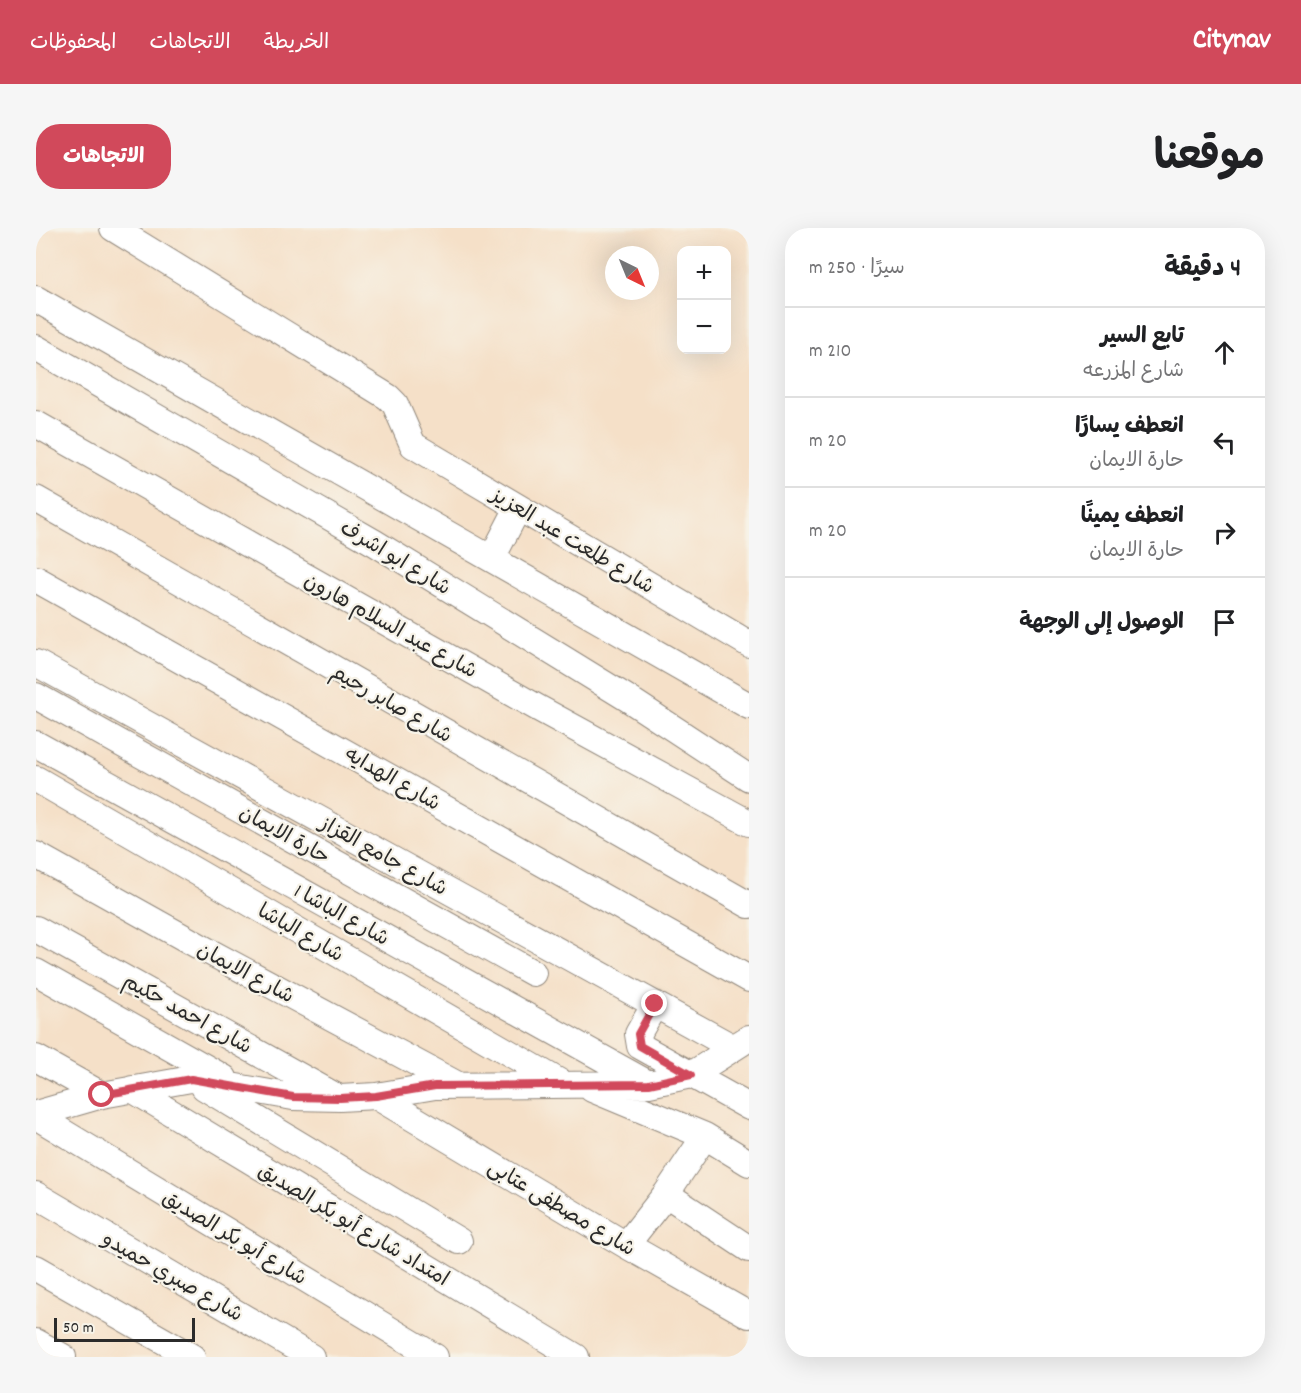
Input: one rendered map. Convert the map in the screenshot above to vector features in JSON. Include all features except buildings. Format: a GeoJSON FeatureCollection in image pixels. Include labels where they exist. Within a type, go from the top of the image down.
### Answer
{"type":"FeatureCollection","features":[{"type":"Feature","properties":{"kind":"street","name":"شارع طلعت عبد العزيز"},"geometry":{"type":"LineString","coordinates":[[113,228],[388,397],[395,404],[413,445],[749,644]]}},
{"type":"Feature","properties":{"kind":"street"},"geometry":{"type":"LineString","coordinates":[[36,299],[749,705]]}},
{"type":"Feature","properties":{"kind":"street","name":"شارع ابو اشرف"},"geometry":{"type":"LineString","coordinates":[[36,348],[375,543],[627,698],[749,778]]}},
{"type":"Feature","properties":{"kind":"street","name":"شارع عبد السلام هارون"},"geometry":{"type":"LineString","coordinates":[[36,423],[507,690],[749,822]]}},
{"type":"Feature","properties":{"kind":"street","name":"شارع صابر رحيم"},"geometry":{"type":"LineString","coordinates":[[36,499],[749,905]]}},
{"type":"Feature","properties":{"kind":"street"},"geometry":{"type":"LineString","coordinates":[[492,558],[518,508]]}},
{"type":"Feature","properties":{"kind":"street","name":"شارع الهدايه"},"geometry":{"type":"LineString","coordinates":[[36,579],[749,979]]}},
{"type":"Feature","properties":{"kind":"street","name":"شارع جامع القزاز"},"geometry":{"type":"LineString","coordinates":[[36,663],[655,1004],[740,1042]]}},
{"type":"Feature","properties":{"kind":"street","name":"حارة الايمان"},"geometry":{"type":"LineString","coordinates":[[36,696],[533,973]]}},
{"type":"Feature","properties":{"kind":"street","name":"شارع الباشا 1"},"geometry":{"type":"LineString","coordinates":[[36,744],[649,1084]]}},
{"type":"Feature","properties":{"kind":"street","name":"شارع الباشا"},"geometry":{"type":"LineString","coordinates":[[36,778],[576,1086]]}},
{"type":"Feature","properties":{"kind":"street","name":"شارع الايمان"},"geometry":{"type":"LineString","coordinates":[[36,855],[206,950],[458,1085]]}},
{"type":"Feature","properties":{"kind":"street","name":"شارع احمد حكيم"},"geometry":{"type":"LineString","coordinates":[[36,929],[340,1098]]}},
{"type":"Feature","properties":{"kind":"street"},"geometry":{"type":"LineString","coordinates":[[36,972],[240,1087]]}},
{"type":"Feature","properties":{"kind":"street"},"geometry":{"type":"LineString","coordinates":[[655,1004],[638,1034],[640,1046],[749,1107]]}},
{"type":"Feature","properties":{"kind":"street"},"geometry":{"type":"LineString","coordinates":[[36,1115],[102,1095],[191,1079],[293,1097],[340,1098],[376,1096],[421,1087],[458,1085],[649,1084],[691,1075],[740,1042]]}},
{"type":"Feature","properties":{"kind":"street"},"geometry":{"type":"LineString","coordinates":[[36,1059],[102,1095]]}},
{"type":"Feature","properties":{"kind":"street"},"geometry":{"type":"LineString","coordinates":[[191,1079],[459,1241]]}},
{"type":"Feature","properties":{"kind":"street"},"geometry":{"type":"LineString","coordinates":[[576,1086],[705,1136],[749,1162]]}},
{"type":"Feature","properties":{"kind":"street","name":"امتداد شارع أبو بكر الصديق"},"geometry":{"type":"LineString","coordinates":[[132,1089],[576,1357]]}},
{"type":"Feature","properties":{"kind":"street","name":"شارع مصطفى عتابى"},"geometry":{"type":"LineString","coordinates":[[376,1096],[626,1245],[749,1315]]}},
{"type":"Feature","properties":{"kind":"street","name":"شارع أبو بكر الصديق"},"geometry":{"type":"LineString","coordinates":[[36,1115],[435,1357]]}},
{"type":"Feature","properties":{"kind":"street"},"geometry":{"type":"LineString","coordinates":[[626,1245],[666,1194],[705,1136]]}},
{"type":"Feature","properties":{"kind":"street"},"geometry":{"type":"LineString","coordinates":[[666,1194],[749,1249]]}},
{"type":"Feature","properties":{"kind":"street","name":"شارع صبري حميدو"},"geometry":{"type":"LineString","coordinates":[[36,1195],[311,1357]]}},
{"type":"Feature","properties":{"kind":"street"},"geometry":{"type":"LineString","coordinates":[[36,1268],[192,1357]]}},
{"type":"Feature","properties":{"kind":"street"},"geometry":{"type":"LineString","coordinates":[[36,1342],[63,1357]]}},
{"type":"Feature","properties":{"kind":"route"},"geometry":{"type":"LineString","coordinates":[[102,1095],[191,1079],[293,1097],[340,1098],[392,1094],[435,1086],[649,1084],[672,1081],[691,1075],[640,1046],[638,1034],[655,1004]]}}]}
